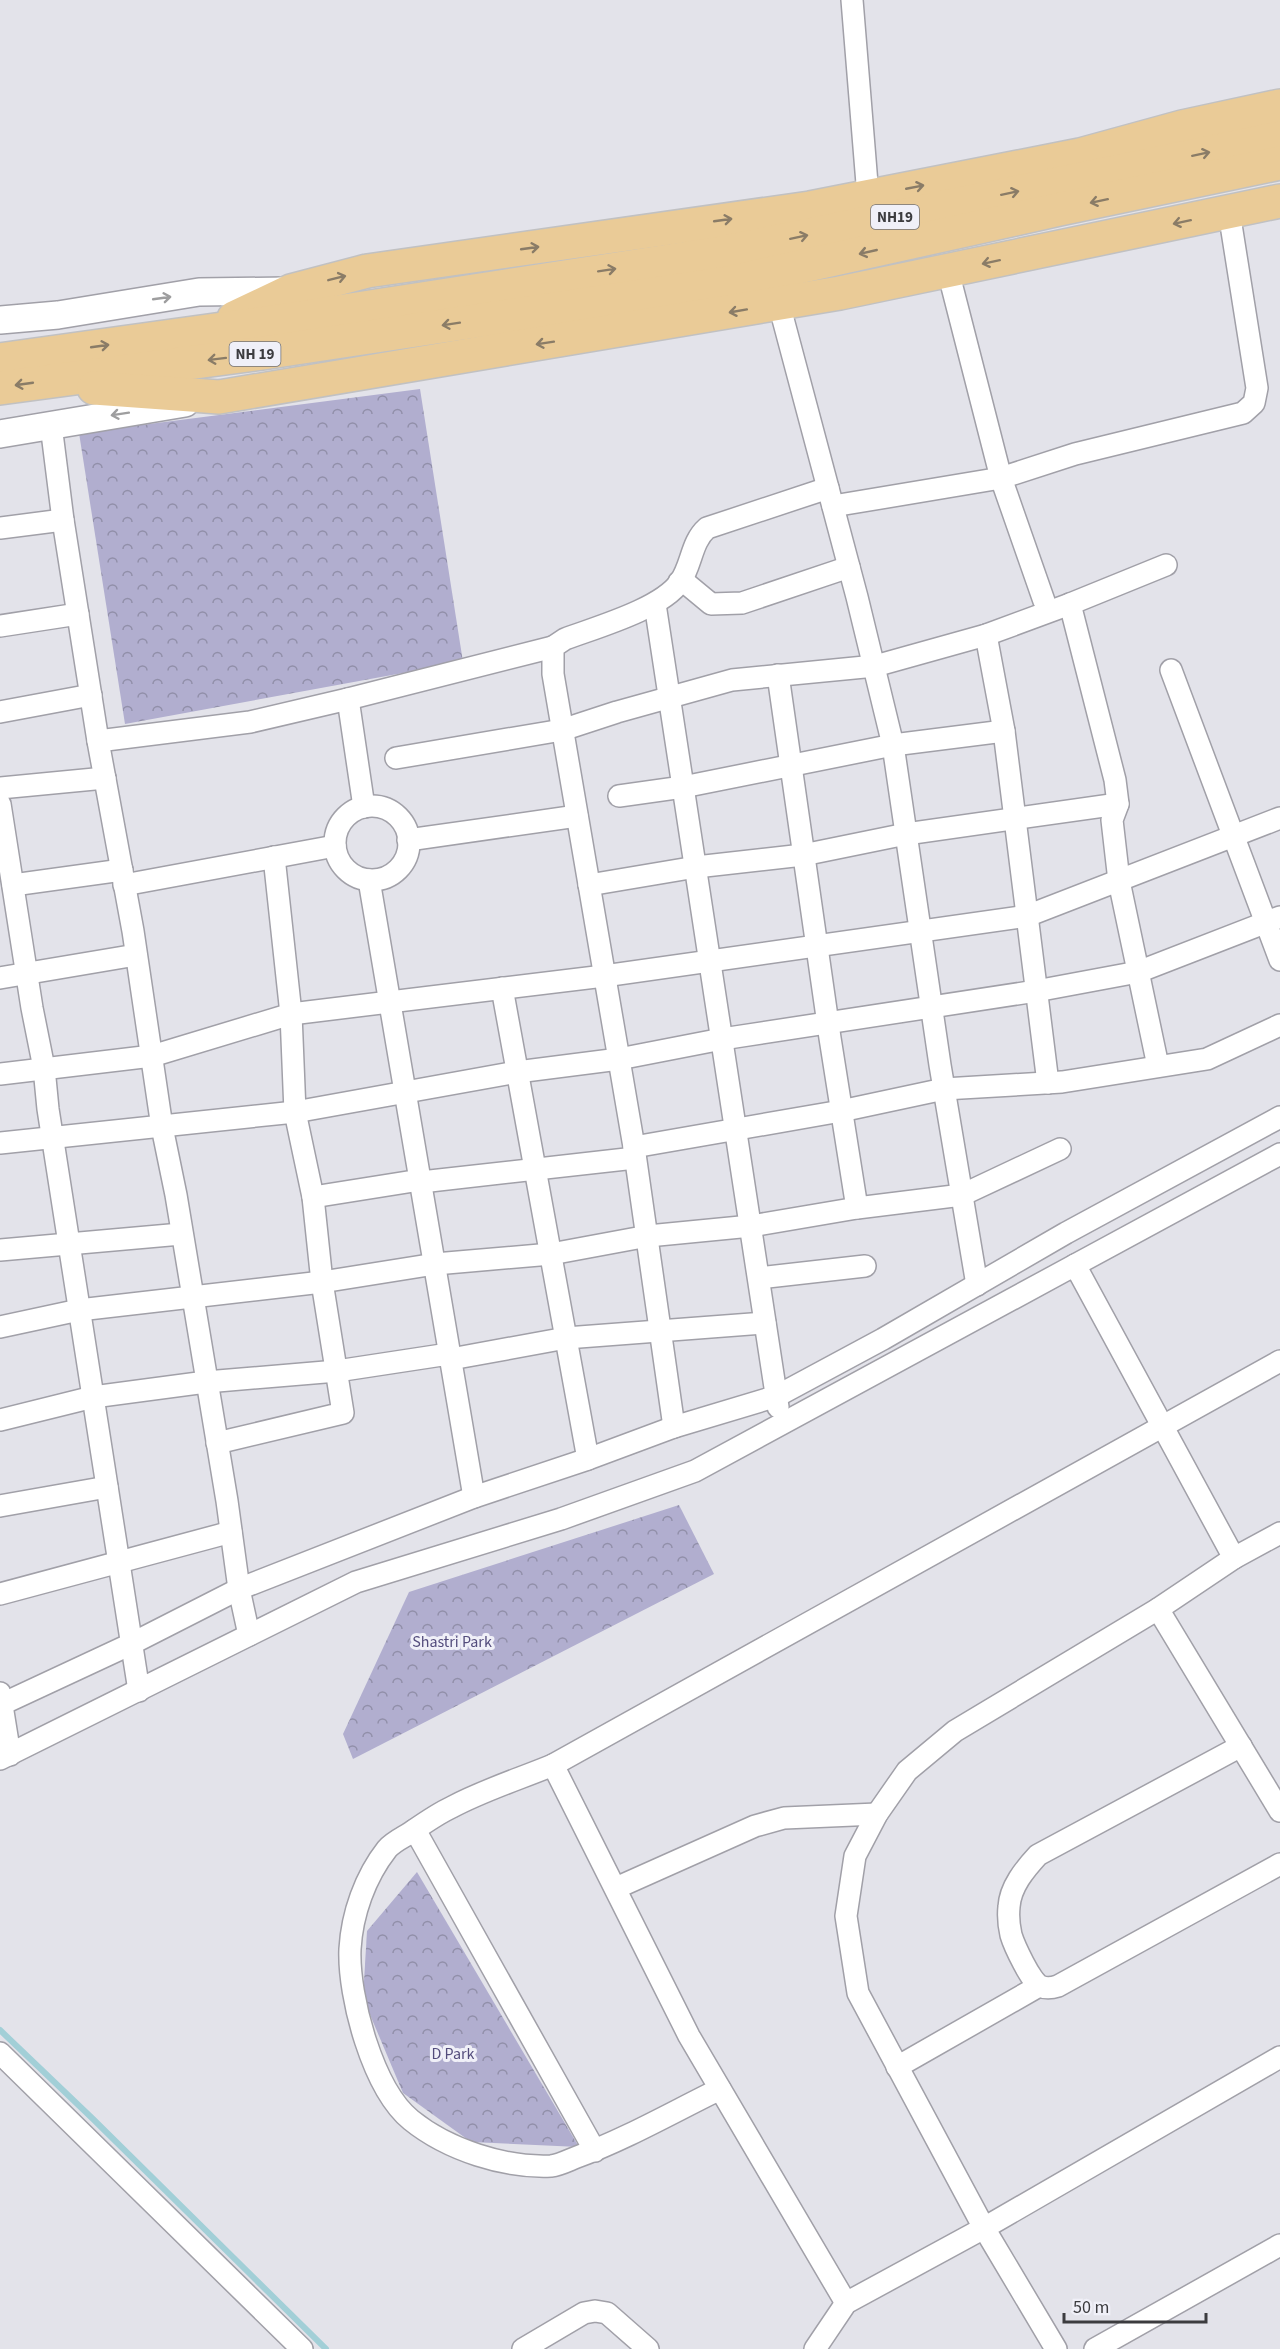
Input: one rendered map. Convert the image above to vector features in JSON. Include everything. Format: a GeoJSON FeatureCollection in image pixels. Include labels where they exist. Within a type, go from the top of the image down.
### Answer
{"type":"FeatureCollection","features":[{"type":"Feature","properties":{"kind":"highway"},"geometry":{"type":"LineString","coordinates":[[206,331],[291,291],[367,271],[810,208],[1080,155],[1182,127],[1280,106]]}},
{"type":"Feature","properties":{"kind":"highway","name":"NH19"},"geometry":{"type":"LineString","coordinates":[[0,360],[206,331],[508,301],[721,253],[1280,138]]}},
{"type":"Feature","properties":{"kind":"highway","name":"NH 19"},"geometry":{"type":"LineString","coordinates":[[0,388],[262,353],[508,301],[727,283],[1280,163]]}},
{"type":"Feature","properties":{"kind":"highway"},"geometry":{"type":"LineString","coordinates":[[67,378],[94,388],[219,397],[779,304],[1280,201]]}},
{"type":"Feature","properties":{"kind":"street"},"geometry":{"type":"LineString","coordinates":[[852,0],[868,196]]}},
{"type":"Feature","properties":{"kind":"street"},"geometry":{"type":"LineString","coordinates":[[98,741],[250,722],[553,647],[565,639],[655,604],[681,581],[700,534],[707,528],[831,497],[1001,478],[1075,454],[1243,413],[1254,403],[1257,388],[1229,212]]}},
{"type":"Feature","properties":{"kind":"street"},"geometry":{"type":"LineString","coordinates":[[948,271],[1001,478],[1044,601]]}},
{"type":"Feature","properties":{"kind":"street"},"geometry":{"type":"LineString","coordinates":[[0,320],[58,315],[199,292],[291,291]]}},
{"type":"Feature","properties":{"kind":"street"},"geometry":{"type":"LineString","coordinates":[[779,304],[875,666],[892,745],[944,1089],[977,1285]]}},
{"type":"Feature","properties":{"kind":"street"},"geometry":{"type":"LineString","coordinates":[[0,434],[219,397]]}},
{"type":"Feature","properties":{"kind":"street"},"geometry":{"type":"LineString","coordinates":[[51,425],[63,520],[98,741],[136,955],[162,1127],[217,1443],[239,1589],[249,1635]]}},
{"type":"Feature","properties":{"kind":"street"},"geometry":{"type":"LineString","coordinates":[[0,528],[63,520]]}},
{"type":"Feature","properties":{"kind":"street"},"geometry":{"type":"LineString","coordinates":[[396,758],[562,730],[732,680],[875,666],[986,635],[1166,566]]}},
{"type":"Feature","properties":{"kind":"street"},"geometry":{"type":"LineString","coordinates":[[681,581],[711,604],[742,603],[849,567]]}},
{"type":"Feature","properties":{"kind":"street"},"geometry":{"type":"LineString","coordinates":[[655,604],[780,1425]]}},
{"type":"Feature","properties":{"kind":"street"},"geometry":{"type":"LineString","coordinates":[[1070,604],[1115,780],[1118,804],[1112,820],[1119,881],[1158,1066]]}},
{"type":"Feature","properties":{"kind":"street"},"geometry":{"type":"LineString","coordinates":[[0,626],[78,614]]}},
{"type":"Feature","properties":{"kind":"street"},"geometry":{"type":"LineString","coordinates":[[986,635],[1004,731],[1048,1083]]}},
{"type":"Feature","properties":{"kind":"street"},"geometry":{"type":"LineString","coordinates":[[553,647],[553,674],[635,1153],[674,1427]]}},
{"type":"Feature","properties":{"kind":"street"},"geometry":{"type":"LineString","coordinates":[[1171,670],[1233,835],[1273,920],[1280,960]]}},
{"type":"Feature","properties":{"kind":"street"},"geometry":{"type":"LineString","coordinates":[[778,675],[816,945],[857,1208]]}},
{"type":"Feature","properties":{"kind":"street"},"geometry":{"type":"LineString","coordinates":[[0,712],[91,695]]}},
{"type":"Feature","properties":{"kind":"street"},"geometry":{"type":"LineString","coordinates":[[348,699],[364,807]]}},
{"type":"Feature","properties":{"kind":"street"},"geometry":{"type":"LineString","coordinates":[[619,796],[684,787],[892,745],[1004,731]]}},
{"type":"Feature","properties":{"kind":"street"},"geometry":{"type":"LineString","coordinates":[[0,788],[105,778]]}},
{"type":"Feature","properties":{"kind":"street"},"geometry":{"type":"LineString","coordinates":[[589,885],[696,867],[803,855],[906,834],[1118,804]]}},
{"type":"Feature","properties":{"kind":"street"},"geometry":{"type":"LineString","coordinates":[[0,805],[9,891],[44,1068],[52,1137],[138,1691]]}},
{"type":"Feature","properties":{"kind":"street"},"geometry":{"type":"LineString","coordinates":[[374,806],[394,814],[406,830],[408,851],[398,869],[380,879],[369,880],[350,873],[342,865],[335,846],[340,825],[354,811],[364,807],[374,806]]}},
{"type":"Feature","properties":{"kind":"street"},"geometry":{"type":"LineString","coordinates":[[408,840],[577,816]]}},
{"type":"Feature","properties":{"kind":"street"},"geometry":{"type":"LineString","coordinates":[[0,1074],[152,1056],[291,1014],[604,976],[1027,916],[1280,818]]}},
{"type":"Feature","properties":{"kind":"street"},"geometry":{"type":"LineString","coordinates":[[9,891],[123,878],[335,846]]}},
{"type":"Feature","properties":{"kind":"street"},"geometry":{"type":"LineString","coordinates":[[217,1443],[343,1413],[322,1282],[313,1197],[295,1112],[291,1014],[274,857]]}},
{"type":"Feature","properties":{"kind":"street"},"geometry":{"type":"LineString","coordinates":[[369,880],[474,1497]]}},
{"type":"Feature","properties":{"kind":"street"},"geometry":{"type":"LineString","coordinates":[[0,1143],[295,1112],[517,1072],[619,1059],[722,1039],[1036,991],[1138,972],[1273,920]]}},
{"type":"Feature","properties":{"kind":"street"},"geometry":{"type":"LineString","coordinates":[[0,978],[136,955]]}},
{"type":"Feature","properties":{"kind":"street"},"geometry":{"type":"LineString","coordinates":[[502,988],[588,1459]]}},
{"type":"Feature","properties":{"kind":"street"},"geometry":{"type":"LineString","coordinates":[[313,1197],[420,1180],[421,1182],[535,1170],[635,1153],[736,1129],[841,1111],[944,1089],[1048,1083],[1208,1059],[1280,1025]]}},
{"type":"Feature","properties":{"kind":"street"},"geometry":{"type":"LineString","coordinates":[[1280,1117],[1066,1233],[883,1339],[777,1396],[674,1427],[474,1497],[239,1589],[131,1644],[1,1701],[5,1757],[356,1582],[561,1519],[695,1471],[1280,1154]]}},
{"type":"Feature","properties":{"kind":"street"},"geometry":{"type":"LineString","coordinates":[[0,1326],[79,1310],[322,1282],[435,1264],[550,1254],[648,1236],[751,1226],[857,1208],[962,1195],[1060,1149]]}},
{"type":"Feature","properties":{"kind":"street"},"geometry":{"type":"LineString","coordinates":[[0,1250],[181,1234]]}},
{"type":"Feature","properties":{"kind":"street"},"geometry":{"type":"LineString","coordinates":[[1075,1265],[1234,1558]]}},
{"type":"Feature","properties":{"kind":"street"},"geometry":{"type":"LineString","coordinates":[[759,1278],[865,1266]]}},
{"type":"Feature","properties":{"kind":"street"},"geometry":{"type":"LineString","coordinates":[[0,1420],[93,1397],[206,1382],[337,1371],[442,1355],[451,1359],[566,1338],[765,1323]]}},
{"type":"Feature","properties":{"kind":"street"},"geometry":{"type":"LineString","coordinates":[[720,2089],[595,2151],[554,2166],[507,2162],[477,2154],[441,2140],[411,2120],[393,2101],[379,2077],[369,2050],[354,1994],[350,1951],[361,1894],[389,1846],[451,1807],[553,1765],[1280,1361]]}},
{"type":"Feature","properties":{"kind":"street"},"geometry":{"type":"LineString","coordinates":[[0,1506],[106,1487]]}},
{"type":"Feature","properties":{"kind":"street"},"geometry":{"type":"LineString","coordinates":[[0,1594],[231,1532]]}},
{"type":"Feature","properties":{"kind":"street"},"geometry":{"type":"LineString","coordinates":[[1056,2349],[984,2228],[858,1993],[846,1916],[855,1856],[877,1814],[907,1771],[955,1731],[1158,1609],[1234,1558],[1280,1533]]}},
{"type":"Feature","properties":{"kind":"street"},"geometry":{"type":"LineString","coordinates":[[1158,1609],[1280,1811]]}},
{"type":"Feature","properties":{"kind":"street"},"geometry":{"type":"LineString","coordinates":[[1038,1986],[1032,1979],[1011,1936],[1009,1922],[1011,1894],[1027,1868],[1038,1855],[1241,1746]]}},
{"type":"Feature","properties":{"kind":"street"},"geometry":{"type":"LineString","coordinates":[[553,1765],[689,2036],[846,2303]]}},
{"type":"Feature","properties":{"kind":"street"},"geometry":{"type":"LineString","coordinates":[[616,1888],[754,1826],[784,1818],[877,1814]]}},
{"type":"Feature","properties":{"kind":"street"},"geometry":{"type":"LineString","coordinates":[[415,1830],[595,2151]]}},
{"type":"Feature","properties":{"kind":"street"},"geometry":{"type":"LineString","coordinates":[[897,2067],[1038,1986],[1051,1988],[1058,1986],[1280,1864]]}},
{"type":"Feature","properties":{"kind":"street"},"geometry":{"type":"LineString","coordinates":[[0,2053],[302,2349]]}},
{"type":"Feature","properties":{"kind":"street"},"geometry":{"type":"LineString","coordinates":[[815,2349],[846,2303],[984,2228],[1280,2057]]}},
{"type":"Feature","properties":{"kind":"street"},"geometry":{"type":"LineString","coordinates":[[1095,2349],[1280,2245]]}},
{"type":"Feature","properties":{"kind":"street"},"geometry":{"type":"LineString","coordinates":[[523,2349],[584,2313],[595,2311],[607,2313],[648,2349]]}},
{"type":"Feature","properties":{"kind":"green space"},"geometry":{"type":"Polygon","coordinates":[[[420,389],[463,662],[125,724],[79,433],[420,389]]]}},
{"type":"Feature","properties":{"kind":"green space","name":"Shastri Park"},"geometry":{"type":"Polygon","coordinates":[[[679,1505],[714,1574],[353,1759],[343,1734],[409,1592],[679,1505]]]}},
{"type":"Feature","properties":{"kind":"green space","name":"D Park"},"geometry":{"type":"Polygon","coordinates":[[[417,1872],[579,2147],[471,2142],[403,2093],[363,1998],[367,1931],[417,1872]]]}},
{"type":"Feature","properties":{"kind":"waterway"},"geometry":{"type":"LineString","coordinates":[[0,2030],[326,2349]]}}]}
